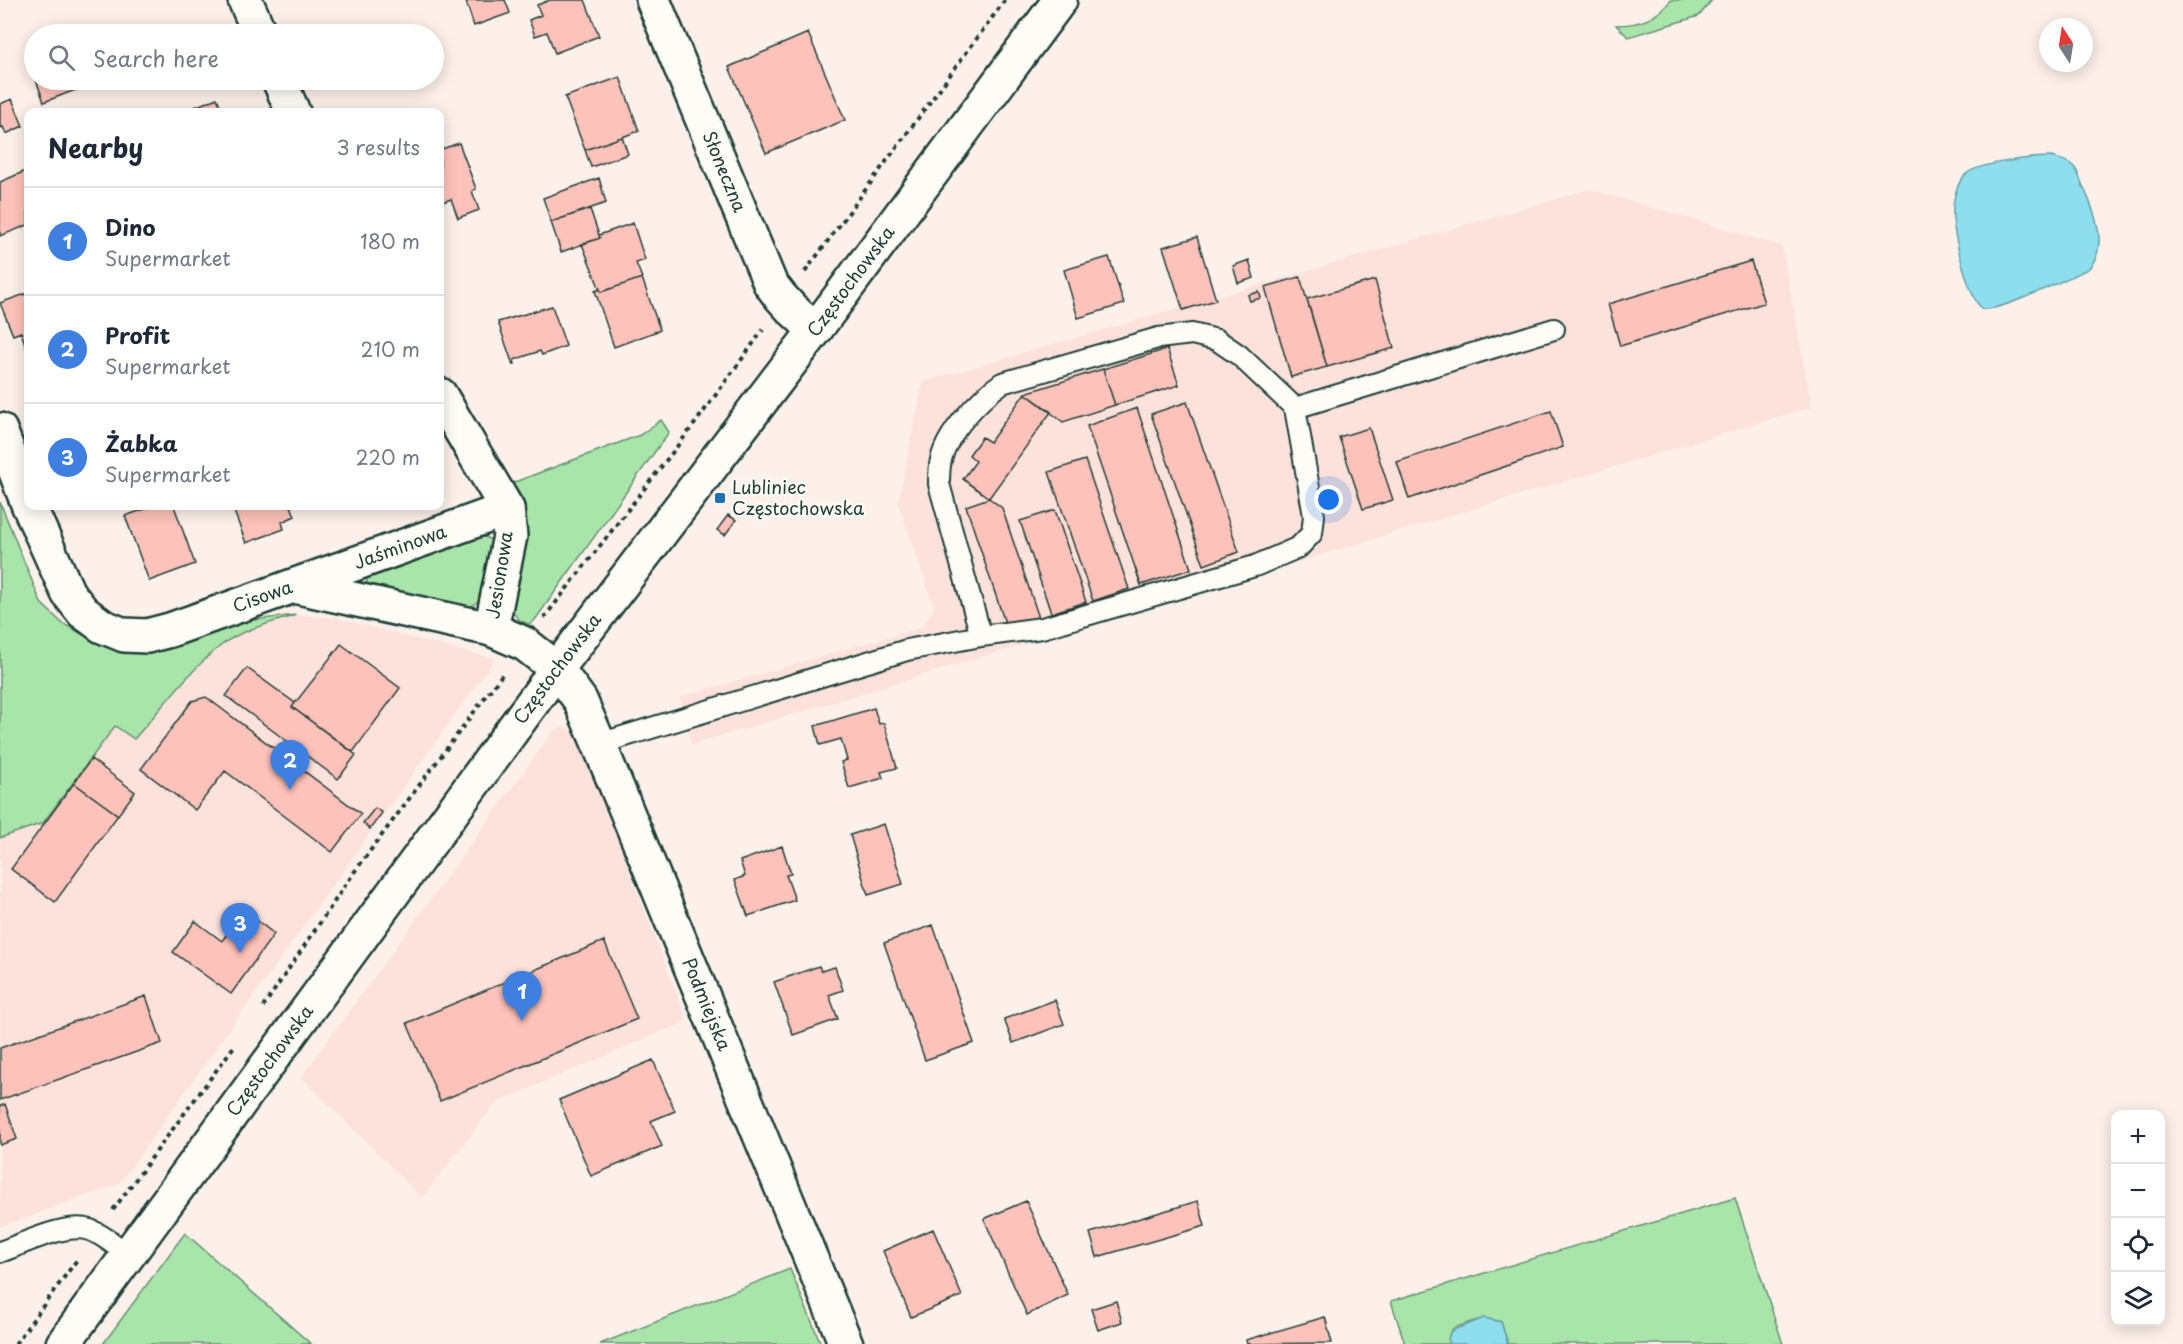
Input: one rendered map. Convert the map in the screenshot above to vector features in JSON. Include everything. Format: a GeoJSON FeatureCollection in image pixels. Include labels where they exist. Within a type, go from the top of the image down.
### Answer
{"type":"FeatureCollection","features":[{"type":"Feature","properties":{"kind":"street"},"geometry":{"type":"LineString","coordinates":[[245,0],[256,24]]}},
{"type":"Feature","properties":{"kind":"street","name":"Słoneczna"},"geometry":{"type":"LineString","coordinates":[[653,0],[770,283],[794,314],[816,329]]}},
{"type":"Feature","properties":{"kind":"street","name":"Częstochowska"},"geometry":{"type":"LineString","coordinates":[[63,1344],[557,669],[816,329],[1060,0]]}},
{"type":"Feature","properties":{"kind":"street"},"geometry":{"type":"LineString","coordinates":[[283,90],[291,108]]}},
{"type":"Feature","properties":{"kind":"street","name":"Jesionowa"},"geometry":{"type":"LineString","coordinates":[[444,402],[507,509],[510,536],[491,629]]}},
{"type":"Feature","properties":{"kind":"street","name":"Cisowa"},"geometry":{"type":"LineString","coordinates":[[0,430],[24,492]]}},
{"type":"Feature","properties":{"kind":"street","name":"Jaśminowa"},"geometry":{"type":"LineString","coordinates":[[293,586],[507,509]]}},
{"type":"Feature","properties":{"kind":"street","name":"Cisowa"},"geometry":{"type":"LineString","coordinates":[[31,510],[68,593],[83,612],[102,626],[124,634],[147,636],[170,630],[293,586],[491,629],[525,644],[557,669]]}},
{"type":"Feature","properties":{"kind":"street","name":"Podmiejska"},"geometry":{"type":"LineString","coordinates":[[557,669],[580,700],[599,744],[846,1344]]}},
{"type":"Feature","properties":{"kind":"lane"},"geometry":{"type":"LineString","coordinates":[[1295,408],[1554,329]]}},
{"type":"Feature","properties":{"kind":"lane"},"geometry":{"type":"LineString","coordinates":[[599,744],[908,650],[1053,625],[1256,566],[1299,547],[1312,533],[1314,516],[1295,408],[1239,355],[1217,340],[1192,334],[1158,338],[1002,383],[984,396],[947,442],[940,461],[939,484],[981,636]]}},
{"type":"Feature","properties":{"kind":"lane"},"geometry":{"type":"LineString","coordinates":[[0,1252],[75,1228],[97,1233],[129,1255]]}},
{"type":"Feature","properties":{"kind":"path"},"geometry":{"type":"LineString","coordinates":[[802,275],[1005,0]]}},
{"type":"Feature","properties":{"kind":"path"},"geometry":{"type":"LineString","coordinates":[[539,625],[690,430],[765,327]]}},
{"type":"Feature","properties":{"kind":"path"},"geometry":{"type":"LineString","coordinates":[[262,1009],[356,871],[504,672]]}},
{"type":"Feature","properties":{"kind":"path"},"geometry":{"type":"LineString","coordinates":[[15,1344],[242,1037]]}},
{"type":"Feature","properties":{"kind":"shaded area"},"geometry":{"type":"Polygon","coordinates":[[[1590,189],[1782,246],[1812,407],[691,745],[680,697],[923,627],[934,607],[898,502],[923,382],[1590,189]]]}},
{"type":"Feature","properties":{"kind":"shaded area"},"geometry":{"type":"Polygon","coordinates":[[[296,615],[337,618],[495,659],[119,1184],[0,1227],[0,838],[43,823],[115,726],[134,739],[196,669],[224,643],[256,627],[296,615]]]}},
{"type":"Feature","properties":{"kind":"shaded area"},"geometry":{"type":"Polygon","coordinates":[[[567,727],[579,739],[687,1021],[496,1103],[422,1198],[301,1077],[554,730],[567,727]]]}},
{"type":"Feature","properties":{"kind":"green space"},"geometry":{"type":"Polygon","coordinates":[[[1671,0],[1712,0],[1699,16],[1628,37],[1616,25],[1647,20],[1666,7],[1671,0]]]}},
{"type":"Feature","properties":{"kind":"green space"},"geometry":{"type":"Polygon","coordinates":[[[661,420],[669,432],[535,620],[530,624],[521,621],[512,609],[527,529],[520,500],[512,483],[640,435],[661,420]]]}},
{"type":"Feature","properties":{"kind":"green space"},"geometry":{"type":"Polygon","coordinates":[[[0,502],[41,603],[62,623],[96,642],[144,651],[165,650],[245,621],[296,615],[249,630],[223,644],[187,677],[134,739],[115,726],[43,823],[0,838],[0,502]]]}},
{"type":"Feature","properties":{"kind":"green space"},"geometry":{"type":"Polygon","coordinates":[[[483,536],[493,541],[482,598],[469,608],[368,587],[366,578],[370,575],[483,536]]]}},
{"type":"Feature","properties":{"kind":"green space"},"geometry":{"type":"Polygon","coordinates":[[[1735,1198],[1783,1344],[1508,1344],[1501,1322],[1488,1319],[1477,1320],[1454,1328],[1449,1335],[1450,1344],[1405,1344],[1391,1301],[1735,1198]]]}},
{"type":"Feature","properties":{"kind":"green space"},"geometry":{"type":"Polygon","coordinates":[[[185,1233],[311,1344],[103,1344],[185,1233]]]}},
{"type":"Feature","properties":{"kind":"green space"},"geometry":{"type":"Polygon","coordinates":[[[790,1269],[821,1344],[600,1344],[790,1269]]]}},
{"type":"Feature","properties":{"kind":"water"},"geometry":{"type":"Polygon","coordinates":[[[2051,157],[2071,164],[2079,175],[2098,228],[2098,250],[2095,260],[2088,269],[2034,294],[1991,309],[1982,309],[1966,277],[1955,230],[1953,208],[1958,185],[1963,177],[1972,170],[2020,159],[2051,157]]]}},
{"type":"Feature","properties":{"kind":"water"},"geometry":{"type":"Polygon","coordinates":[[[1484,1318],[1501,1322],[1508,1344],[1450,1344],[1448,1339],[1451,1331],[1484,1318]]]}},
{"type":"Feature","properties":{"kind":"building"},"geometry":{"type":"Polygon","coordinates":[[[505,0],[510,13],[474,26],[466,2],[505,0]]]}},
{"type":"Feature","properties":{"kind":"building"},"geometry":{"type":"Polygon","coordinates":[[[550,0],[585,0],[599,36],[555,53],[547,32],[535,36],[529,20],[541,15],[537,5],[550,0]]]}},
{"type":"Feature","properties":{"kind":"building"},"geometry":{"type":"Polygon","coordinates":[[[808,33],[845,120],[766,153],[729,67],[808,33]]]}},
{"type":"Feature","properties":{"kind":"building"},"geometry":{"type":"Polygon","coordinates":[[[620,77],[639,131],[585,150],[565,97],[620,77]]]}},
{"type":"Feature","properties":{"kind":"building"},"geometry":{"type":"Polygon","coordinates":[[[40,90],[75,90],[44,102],[40,90]]]}},
{"type":"Feature","properties":{"kind":"building"},"geometry":{"type":"Polygon","coordinates":[[[217,98],[221,108],[192,108],[217,98]]]}},
{"type":"Feature","properties":{"kind":"building"},"geometry":{"type":"Polygon","coordinates":[[[12,99],[23,126],[6,134],[3,127],[0,128],[0,104],[12,99]]]}},
{"type":"Feature","properties":{"kind":"building"},"geometry":{"type":"Polygon","coordinates":[[[622,137],[628,154],[591,167],[585,150],[622,137]]]}},
{"type":"Feature","properties":{"kind":"building"},"geometry":{"type":"Polygon","coordinates":[[[459,143],[476,189],[472,191],[479,210],[458,218],[451,199],[444,202],[444,148],[459,143]]]}},
{"type":"Feature","properties":{"kind":"building"},"geometry":{"type":"Polygon","coordinates":[[[24,172],[24,227],[0,236],[0,182],[24,172]]]}},
{"type":"Feature","properties":{"kind":"building"},"geometry":{"type":"Polygon","coordinates":[[[599,178],[606,203],[551,222],[543,198],[599,178]]]}},
{"type":"Feature","properties":{"kind":"building"},"geometry":{"type":"Polygon","coordinates":[[[590,209],[600,238],[561,252],[551,222],[590,209]]]}},
{"type":"Feature","properties":{"kind":"building"},"geometry":{"type":"Polygon","coordinates":[[[633,223],[645,260],[636,263],[642,278],[601,292],[582,244],[600,238],[599,235],[633,223]]]}},
{"type":"Feature","properties":{"kind":"building"},"geometry":{"type":"Polygon","coordinates":[[[1197,237],[1216,300],[1183,310],[1163,247],[1197,237]]]}},
{"type":"Feature","properties":{"kind":"building"},"geometry":{"type":"Polygon","coordinates":[[[1109,257],[1124,304],[1078,318],[1064,270],[1109,257]]]}},
{"type":"Feature","properties":{"kind":"building"},"geometry":{"type":"Polygon","coordinates":[[[1249,260],[1254,278],[1238,283],[1233,266],[1249,260]]]}},
{"type":"Feature","properties":{"kind":"building"},"geometry":{"type":"Polygon","coordinates":[[[1751,261],[1764,303],[1620,346],[1608,304],[1751,261]]]}},
{"type":"Feature","properties":{"kind":"building"},"geometry":{"type":"Polygon","coordinates":[[[1300,277],[1327,367],[1291,377],[1265,287],[1300,277]]]}},
{"type":"Feature","properties":{"kind":"building"},"geometry":{"type":"Polygon","coordinates":[[[642,278],[660,330],[614,347],[595,291],[600,289],[601,292],[642,278]]]}},
{"type":"Feature","properties":{"kind":"building"},"geometry":{"type":"Polygon","coordinates":[[[1375,280],[1394,348],[1327,367],[1307,299],[1375,280]]]}},
{"type":"Feature","properties":{"kind":"building"},"geometry":{"type":"Polygon","coordinates":[[[1259,292],[1261,298],[1250,301],[1248,295],[1259,292]]]}},
{"type":"Feature","properties":{"kind":"building"},"geometry":{"type":"Polygon","coordinates":[[[24,294],[24,341],[21,332],[13,335],[0,303],[24,294]]]}},
{"type":"Feature","properties":{"kind":"building"},"geometry":{"type":"Polygon","coordinates":[[[552,306],[566,346],[542,355],[540,351],[514,360],[513,365],[498,322],[552,306]]]}},
{"type":"Feature","properties":{"kind":"building"},"geometry":{"type":"Polygon","coordinates":[[[1167,349],[1179,385],[1115,405],[1103,369],[1167,349]]]}},
{"type":"Feature","properties":{"kind":"building"},"geometry":{"type":"Polygon","coordinates":[[[1103,369],[1115,405],[1063,422],[1025,393],[1103,369]]]}},
{"type":"Feature","properties":{"kind":"building"},"geometry":{"type":"Polygon","coordinates":[[[1025,393],[1051,412],[989,498],[963,479],[976,461],[969,455],[982,437],[990,442],[1025,393]]]}},
{"type":"Feature","properties":{"kind":"building"},"geometry":{"type":"Polygon","coordinates":[[[1187,402],[1239,552],[1204,565],[1151,414],[1187,402]]]}},
{"type":"Feature","properties":{"kind":"building"},"geometry":{"type":"Polygon","coordinates":[[[1137,408],[1191,569],[1141,585],[1087,426],[1137,408]]]}},
{"type":"Feature","properties":{"kind":"building"},"geometry":{"type":"Polygon","coordinates":[[[1551,411],[1563,447],[1409,499],[1397,462],[1551,411]]]}},
{"type":"Feature","properties":{"kind":"building"},"geometry":{"type":"Polygon","coordinates":[[[1369,428],[1393,500],[1363,509],[1339,437],[1369,428]]]}},
{"type":"Feature","properties":{"kind":"building"},"geometry":{"type":"Polygon","coordinates":[[[1085,460],[1129,589],[1093,601],[1049,472],[1085,460]]]}},
{"type":"Feature","properties":{"kind":"building"},"geometry":{"type":"Polygon","coordinates":[[[989,498],[1002,508],[1039,618],[1007,629],[966,506],[989,498]]]}},
{"type":"Feature","properties":{"kind":"building"},"geometry":{"type":"Polygon","coordinates":[[[142,510],[175,510],[195,564],[149,581],[125,516],[142,510]]]}},
{"type":"Feature","properties":{"kind":"building"},"geometry":{"type":"Polygon","coordinates":[[[234,510],[293,510],[295,516],[282,522],[284,529],[246,543],[234,510]]]}},
{"type":"Feature","properties":{"kind":"building"},"geometry":{"type":"Polygon","coordinates":[[[1055,510],[1086,602],[1051,613],[1020,521],[1055,510]]]}},
{"type":"Feature","properties":{"kind":"building"},"geometry":{"type":"Polygon","coordinates":[[[728,515],[736,520],[725,535],[717,530],[728,515]]]}},
{"type":"Feature","properties":{"kind":"building"},"geometry":{"type":"Polygon","coordinates":[[[341,644],[400,688],[353,752],[292,707],[341,644]]]}},
{"type":"Feature","properties":{"kind":"building"},"geometry":{"type":"Polygon","coordinates":[[[247,668],[295,703],[292,707],[356,755],[338,779],[226,696],[247,668]]]}},
{"type":"Feature","properties":{"kind":"building"},"geometry":{"type":"Polygon","coordinates":[[[206,697],[361,814],[332,852],[225,771],[195,810],[141,769],[192,701],[206,697]]]}},
{"type":"Feature","properties":{"kind":"building"},"geometry":{"type":"Polygon","coordinates":[[[874,708],[879,724],[884,723],[897,768],[881,772],[883,778],[849,788],[841,762],[847,760],[841,739],[820,745],[815,726],[874,708]]]}},
{"type":"Feature","properties":{"kind":"building"},"geometry":{"type":"Polygon","coordinates":[[[91,759],[135,792],[118,815],[74,783],[91,759]]]}},
{"type":"Feature","properties":{"kind":"building"},"geometry":{"type":"Polygon","coordinates":[[[74,783],[118,815],[55,902],[11,869],[74,783]]]}},
{"type":"Feature","properties":{"kind":"building"},"geometry":{"type":"Polygon","coordinates":[[[375,808],[382,813],[370,829],[363,823],[375,808]]]}},
{"type":"Feature","properties":{"kind":"building"},"geometry":{"type":"Polygon","coordinates":[[[884,824],[903,884],[868,895],[850,835],[884,824]]]}},
{"type":"Feature","properties":{"kind":"building"},"geometry":{"type":"Polygon","coordinates":[[[782,846],[791,874],[786,875],[795,900],[748,916],[735,880],[745,876],[740,861],[782,846]]]}},
{"type":"Feature","properties":{"kind":"building"},"geometry":{"type":"Polygon","coordinates":[[[244,910],[274,934],[231,994],[173,952],[195,921],[222,941],[244,910]]]}},
{"type":"Feature","properties":{"kind":"building"},"geometry":{"type":"Polygon","coordinates":[[[933,925],[974,1043],[925,1060],[884,943],[933,925]]]}},
{"type":"Feature","properties":{"kind":"building"},"geometry":{"type":"Polygon","coordinates":[[[604,941],[637,1019],[440,1101],[407,1023],[604,941]]]}},
{"type":"Feature","properties":{"kind":"building"},"geometry":{"type":"Polygon","coordinates":[[[819,966],[821,971],[835,967],[843,990],[829,995],[838,1019],[793,1035],[774,982],[819,966]]]}},
{"type":"Feature","properties":{"kind":"building"},"geometry":{"type":"Polygon","coordinates":[[[146,996],[162,1043],[0,1100],[0,1048],[146,996]]]}},
{"type":"Feature","properties":{"kind":"building"},"geometry":{"type":"Polygon","coordinates":[[[1055,1000],[1064,1024],[1013,1043],[1004,1019],[1055,1000]]]}},
{"type":"Feature","properties":{"kind":"building"},"geometry":{"type":"Polygon","coordinates":[[[653,1060],[675,1111],[651,1121],[662,1146],[591,1176],[559,1100],[653,1060]]]}},
{"type":"Feature","properties":{"kind":"building"},"geometry":{"type":"Polygon","coordinates":[[[5,1104],[17,1139],[0,1145],[0,1106],[5,1104]]]}},
{"type":"Feature","properties":{"kind":"building"},"geometry":{"type":"Polygon","coordinates":[[[1026,1201],[1068,1295],[1027,1315],[984,1219],[1026,1201]]]}},
{"type":"Feature","properties":{"kind":"building"},"geometry":{"type":"Polygon","coordinates":[[[1198,1201],[1205,1226],[1097,1257],[1090,1233],[1198,1201]]]}},
{"type":"Feature","properties":{"kind":"building"},"geometry":{"type":"Polygon","coordinates":[[[933,1229],[962,1296],[911,1317],[883,1251],[933,1229]]]}},
{"type":"Feature","properties":{"kind":"building"},"geometry":{"type":"Polygon","coordinates":[[[1116,1301],[1122,1322],[1098,1330],[1091,1309],[1116,1301]]]}},
{"type":"Feature","properties":{"kind":"building"},"geometry":{"type":"Polygon","coordinates":[[[1325,1317],[1332,1343],[1247,1344],[1246,1340],[1325,1317]]]}},
{"type":"Feature","properties":{"kind":"place","name":"Lubliniec Częstochowska"},"geometry":{"type":"Point","coordinates":[720,498]}},
{"type":"Feature","properties":{"kind":"place","name":"Profit"},"geometry":{"type":"Point","coordinates":[290,790]}},
{"type":"Feature","properties":{"kind":"place","name":"Żabka"},"geometry":{"type":"Point","coordinates":[240,953]}},
{"type":"Feature","properties":{"kind":"place","name":"Dino"},"geometry":{"type":"Point","coordinates":[522,1021]}}]}
